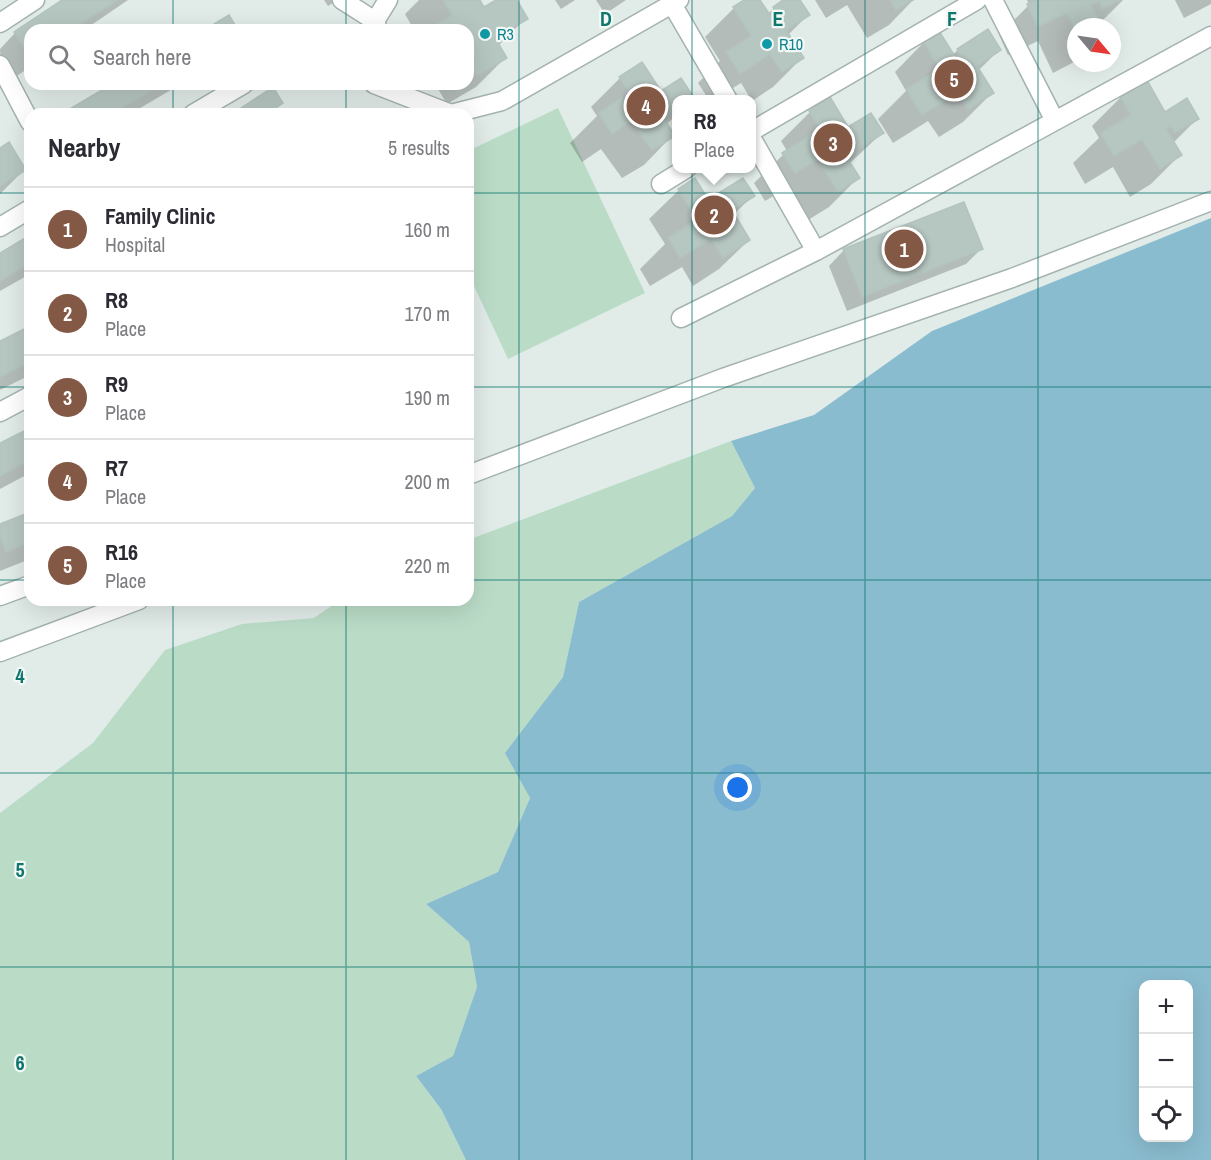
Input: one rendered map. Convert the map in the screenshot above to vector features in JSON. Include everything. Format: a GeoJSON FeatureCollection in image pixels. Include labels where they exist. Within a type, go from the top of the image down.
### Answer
{"type":"FeatureCollection","features":[{"type":"Feature","properties":{"kind":"street"},"geometry":{"type":"LineString","coordinates":[[0,23],[35,0]]}},
{"type":"Feature","properties":{"kind":"street"},"geometry":{"type":"LineString","coordinates":[[342,0],[374,24]]}},
{"type":"Feature","properties":{"kind":"street"},"geometry":{"type":"LineString","coordinates":[[378,24],[388,0]]}},
{"type":"Feature","properties":{"kind":"street"},"geometry":{"type":"LineString","coordinates":[[756,129],[977,0]]}},
{"type":"Feature","properties":{"kind":"street"},"geometry":{"type":"LineString","coordinates":[[993,0],[1055,121]]}},
{"type":"Feature","properties":{"kind":"street"},"geometry":{"type":"LineString","coordinates":[[474,108],[502,101],[675,2],[726,95]]}},
{"type":"Feature","properties":{"kind":"street"},"geometry":{"type":"LineString","coordinates":[[681,318],[816,251],[1211,36]]}},
{"type":"Feature","properties":{"kind":"street"},"geometry":{"type":"LineString","coordinates":[[0,65],[24,111]]}},
{"type":"Feature","properties":{"kind":"street"},"geometry":{"type":"LineString","coordinates":[[203,108],[234,90]]}},
{"type":"Feature","properties":{"kind":"street"},"geometry":{"type":"LineString","coordinates":[[391,90],[436,108]]}},
{"type":"Feature","properties":{"kind":"street"},"geometry":{"type":"LineString","coordinates":[[756,146],[816,251]]}},
{"type":"Feature","properties":{"kind":"street"},"geometry":{"type":"LineString","coordinates":[[661,184],[679,173]]}},
{"type":"Feature","properties":{"kind":"street"},"geometry":{"type":"LineString","coordinates":[[474,473],[723,378],[1012,278],[1211,201]]}},
{"type":"Feature","properties":{"kind":"street"},"geometry":{"type":"LineString","coordinates":[[0,228],[24,213]]}},
{"type":"Feature","properties":{"kind":"street"},"geometry":{"type":"LineString","coordinates":[[0,412],[24,399]]}},
{"type":"Feature","properties":{"kind":"street"},"geometry":{"type":"LineString","coordinates":[[0,596],[24,587]]}},
{"type":"Feature","properties":{"kind":"street"},"geometry":{"type":"LineString","coordinates":[[0,652],[124,606]]}},
{"type":"Feature","properties":{"kind":"green space"},"geometry":{"type":"Polygon","coordinates":[[[558,108],[645,293],[508,359],[474,286],[474,148],[558,108]]]}},
{"type":"Feature","properties":{"kind":"green space"},"geometry":{"type":"Polygon","coordinates":[[[731,441],[755,488],[732,516],[579,602],[563,677],[506,753],[530,798],[498,872],[426,904],[469,942],[477,987],[453,1056],[416,1076],[441,1109],[466,1160],[0,1160],[0,813],[93,743],[165,650],[242,624],[314,618],[331,606],[474,606],[474,538],[731,441]]]}},
{"type":"Feature","properties":{"kind":"water"},"geometry":{"type":"Polygon","coordinates":[[[1211,218],[1211,1160],[466,1160],[441,1109],[416,1076],[453,1056],[477,987],[469,942],[426,904],[498,872],[530,798],[505,753],[563,677],[579,602],[732,516],[755,488],[731,441],[814,415],[932,331],[1211,218]]]}},
{"type":"Feature","properties":{"kind":"building"},"geometry":{"type":"Polygon","coordinates":[[[62,0],[117,0],[81,24],[26,24],[62,0]]]}},
{"type":"Feature","properties":{"kind":"building","name":"R3"},"geometry":{"type":"Polygon","coordinates":[[[443,0],[480,0],[484,7],[496,0],[517,0],[528,19],[495,38],[507,58],[477,76],[474,71],[474,24],[437,24],[452,15],[443,0]]]}},
{"type":"Feature","properties":{"kind":"building","name":"R10"},"geometry":{"type":"Polygon","coordinates":[[[744,0],[760,0],[770,15],[775,11],[773,7],[783,0],[800,0],[810,15],[786,30],[804,58],[782,72],[770,54],[740,74],[726,52],[751,36],[733,7],[744,0]]]}},
{"type":"Feature","properties":{"kind":"building"},"geometry":{"type":"Polygon","coordinates":[[[890,0],[913,0],[896,10],[890,0]]]}},
{"type":"Feature","properties":{"kind":"building"},"geometry":{"type":"Polygon","coordinates":[[[1036,0],[1120,0],[1102,9],[1099,1],[1091,5],[1098,18],[1070,18],[1067,13],[1038,27],[1027,4],[1036,0]]]}},
{"type":"Feature","properties":{"kind":"building"},"geometry":{"type":"Polygon","coordinates":[[[229,15],[234,24],[214,24],[229,15]]]}},
{"type":"Feature","properties":{"kind":"building"},"geometry":{"type":"Polygon","coordinates":[[[24,25],[24,47],[14,32],[24,25]]]}},
{"type":"Feature","properties":{"kind":"building"},"geometry":{"type":"Polygon","coordinates":[[[988,29],[1001,50],[977,66],[994,93],[968,109],[958,93],[922,115],[906,89],[940,69],[923,41],[939,31],[956,58],[960,55],[957,49],[988,29]]]}},
{"type":"Feature","properties":{"kind":"building"},"geometry":{"type":"Polygon","coordinates":[[[642,62],[661,91],[681,78],[692,95],[672,95],[672,113],[667,116],[662,108],[659,110],[672,131],[672,138],[652,150],[631,121],[612,134],[599,113],[622,97],[626,104],[634,99],[619,77],[642,62]]]}},
{"type":"Feature","properties":{"kind":"building"},"geometry":{"type":"Polygon","coordinates":[[[1147,80],[1165,112],[1187,98],[1199,119],[1175,133],[1171,126],[1166,129],[1182,155],[1160,169],[1142,139],[1114,156],[1101,133],[1131,115],[1120,96],[1147,80]]]}},
{"type":"Feature","properties":{"kind":"building"},"geometry":{"type":"Polygon","coordinates":[[[102,90],[153,90],[121,108],[71,108],[102,90]]]}},
{"type":"Feature","properties":{"kind":"building"},"geometry":{"type":"Polygon","coordinates":[[[268,90],[275,90],[283,103],[276,108],[241,108],[268,90]]]}},
{"type":"Feature","properties":{"kind":"building"},"geometry":{"type":"Polygon","coordinates":[[[830,97],[848,127],[871,113],[884,133],[846,156],[860,178],[838,192],[818,159],[795,173],[782,153],[820,129],[809,111],[830,97]]]}},
{"type":"Feature","properties":{"kind":"building"},"geometry":{"type":"Polygon","coordinates":[[[9,142],[24,167],[24,171],[0,186],[0,148],[9,142]]]}},
{"type":"Feature","properties":{"kind":"building"},"geometry":{"type":"Polygon","coordinates":[[[695,178],[711,204],[720,199],[717,194],[743,178],[755,196],[732,210],[750,240],[723,258],[711,239],[680,258],[668,238],[697,220],[678,189],[695,178]]]}},
{"type":"Feature","properties":{"kind":"building"},"geometry":{"type":"Polygon","coordinates":[[[964,202],[983,249],[862,297],[843,249],[964,202]]]}},
{"type":"Feature","properties":{"kind":"building"},"geometry":{"type":"Polygon","coordinates":[[[24,239],[24,267],[0,281],[0,253],[24,239]]]}},
{"type":"Feature","properties":{"kind":"building"},"geometry":{"type":"Polygon","coordinates":[[[24,329],[24,365],[0,377],[0,341],[24,329]]]}},
{"type":"Feature","properties":{"kind":"building"},"geometry":{"type":"Polygon","coordinates":[[[24,431],[24,463],[0,476],[0,443],[24,431]]]}},
{"type":"Feature","properties":{"kind":"building"},"geometry":{"type":"Polygon","coordinates":[[[24,514],[24,544],[6,552],[0,536],[0,524],[24,514]]]}},
{"type":"Feature","properties":{"kind":"place","name":"R3"},"geometry":{"type":"Point","coordinates":[485,34]}},
{"type":"Feature","properties":{"kind":"place","name":"R10"},"geometry":{"type":"Point","coordinates":[767,44]}},
{"type":"Feature","properties":{"kind":"place","name":"R16"},"geometry":{"type":"Point","coordinates":[954,79]}},
{"type":"Feature","properties":{"kind":"place","name":"R7"},"geometry":{"type":"Point","coordinates":[646,106]}},
{"type":"Feature","properties":{"kind":"place","name":"R9"},"geometry":{"type":"Point","coordinates":[833,143]}},
{"type":"Feature","properties":{"kind":"place","name":"R8"},"geometry":{"type":"Point","coordinates":[714,215]}},
{"type":"Feature","properties":{"kind":"place","name":"Family Clinic"},"geometry":{"type":"Point","coordinates":[904,249]}}]}
